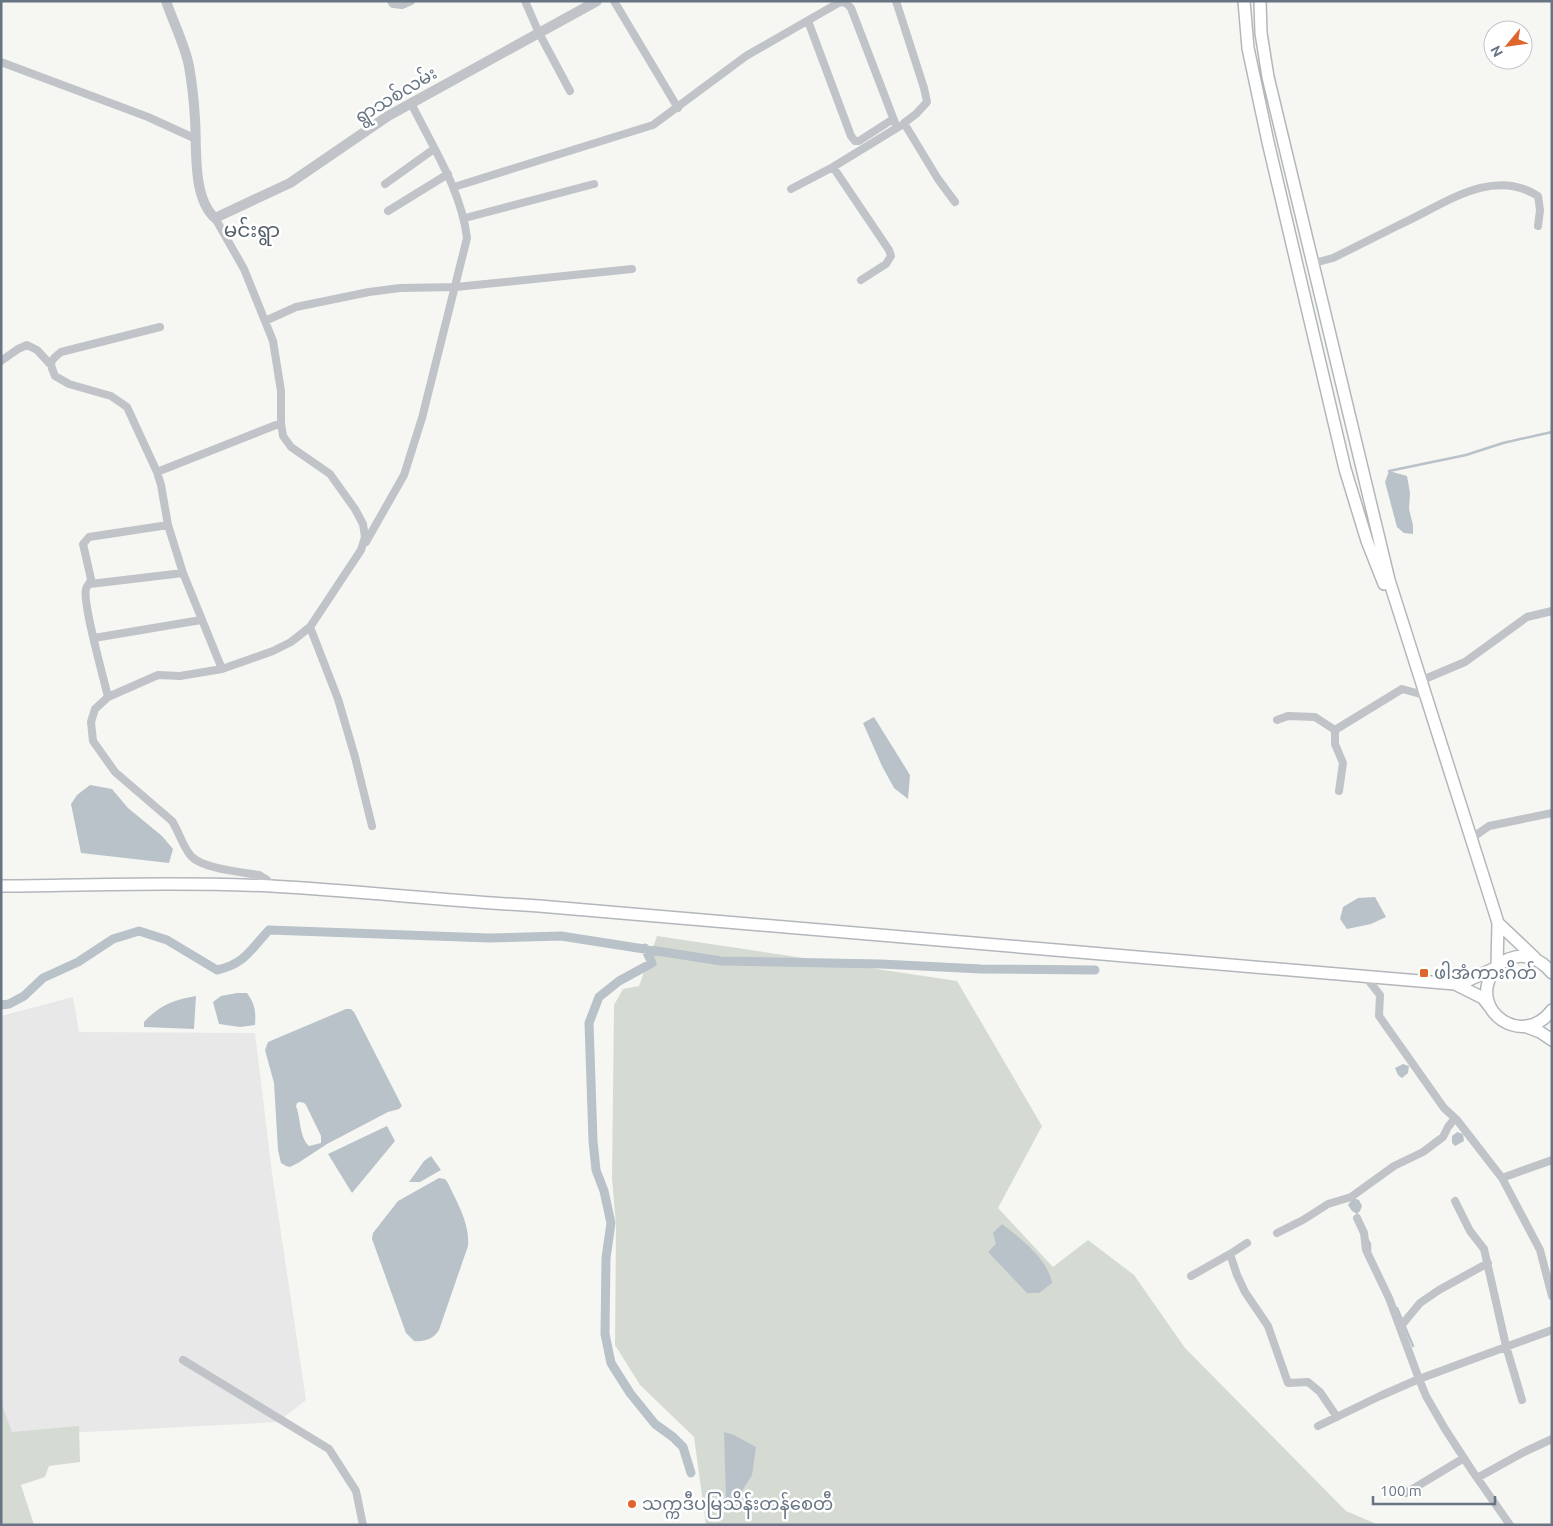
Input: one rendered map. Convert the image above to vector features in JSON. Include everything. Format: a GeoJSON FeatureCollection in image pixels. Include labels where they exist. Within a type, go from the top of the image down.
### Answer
{"type":"FeatureCollection","features":[{"type":"Feature","properties":{"kind":"main road"},"geometry":{"type":"LineString","coordinates":[[1244,1],[1248,48],[1268,142],[1346,469],[1366,541],[1409,646]]}},
{"type":"Feature","properties":{"kind":"main road"},"geometry":{"type":"LineString","coordinates":[[1260,1],[1261,34],[1268,77],[1389,580],[1498,923],[1496,967],[1487,987],[1487,998],[1491,1008]]}},
{"type":"Feature","properties":{"kind":"main road"},"geometry":{"type":"LineString","coordinates":[[1,886],[190,884],[271,886],[548,906],[1455,984],[1469,980],[1496,967],[1508,958],[1521,956],[1535,958]]}},
{"type":"Feature","properties":{"kind":"main road"},"geometry":{"type":"LineString","coordinates":[[1498,923],[1552,972]]}},
{"type":"Feature","properties":{"kind":"main road"},"geometry":{"type":"LineString","coordinates":[[1455,984],[1483,998],[1497,1017],[1506,1023],[1540,1032],[1552,1040]]}},
{"type":"Feature","properties":{"kind":"main road"},"geometry":{"type":"LineString","coordinates":[[1526,1027],[1545,1019],[1552,1011]]}},
{"type":"Feature","properties":{"kind":"main road"},"geometry":{"type":"LineString","coordinates":[[1552,1011],[1552,1017]]}},
{"type":"Feature","properties":{"kind":"street"},"geometry":{"type":"LineString","coordinates":[[166,1],[189,65],[198,183],[204,201],[244,269],[273,341],[281,391],[281,423],[286,441],[291,447],[330,474],[355,509],[364,524],[365,536],[361,550]]}},
{"type":"Feature","properties":{"kind":"street"},"geometry":{"type":"LineString","coordinates":[[391,1],[393,4],[402,5],[411,1]]}},
{"type":"Feature","properties":{"kind":"street"},"geometry":{"type":"LineString","coordinates":[[525,1],[539,33],[570,91]]}},
{"type":"Feature","properties":{"kind":"street","name":"ရွာသစ်လမ်း"},"geometry":{"type":"LineString","coordinates":[[215,218],[290,183],[388,116],[597,1]]}},
{"type":"Feature","properties":{"kind":"street"},"geometry":{"type":"LineString","coordinates":[[614,1],[678,108]]}},
{"type":"Feature","properties":{"kind":"street"},"geometry":{"type":"LineString","coordinates":[[791,189],[900,126],[916,114],[926,102],[924,88],[896,1]]}},
{"type":"Feature","properties":{"kind":"street"},"geometry":{"type":"LineString","coordinates":[[454,187],[653,125],[746,56],[840,2],[846,3],[851,8],[893,119],[956,202]]}},
{"type":"Feature","properties":{"kind":"street"},"geometry":{"type":"LineString","coordinates":[[808,22],[854,141],[859,140],[893,119]]}},
{"type":"Feature","properties":{"kind":"street"},"geometry":{"type":"LineString","coordinates":[[1,62],[148,117],[196,139]]}},
{"type":"Feature","properties":{"kind":"street"},"geometry":{"type":"LineString","coordinates":[[271,886],[259,875],[198,862],[190,855],[179,831],[172,821],[115,772],[93,740],[91,722],[94,709],[108,696],[158,675],[180,676],[222,669],[291,642],[310,627],[361,550],[404,475],[422,418],[467,238],[465,218],[454,187],[411,103]]}},
{"type":"Feature","properties":{"kind":"street"},"geometry":{"type":"LineString","coordinates":[[385,184],[434,149]]}},
{"type":"Feature","properties":{"kind":"street"},"geometry":{"type":"LineString","coordinates":[[832,167],[889,250],[891,256],[886,264],[861,280]]}},
{"type":"Feature","properties":{"kind":"street"},"geometry":{"type":"LineString","coordinates":[[388,211],[448,174]]}},
{"type":"Feature","properties":{"kind":"street"},"geometry":{"type":"LineString","coordinates":[[465,218],[594,184]]}},
{"type":"Feature","properties":{"kind":"street"},"geometry":{"type":"LineString","coordinates":[[1314,263],[1333,258],[1462,193],[1486,187],[1510,185],[1527,189],[1538,196],[1540,210],[1538,226]]}},
{"type":"Feature","properties":{"kind":"street"},"geometry":{"type":"LineString","coordinates":[[265,321],[296,307],[319,304],[342,297],[400,288],[456,287],[632,269]]}},
{"type":"Feature","properties":{"kind":"street"},"geometry":{"type":"LineString","coordinates":[[50,364],[51,360],[61,352],[160,327]]}},
{"type":"Feature","properties":{"kind":"street"},"geometry":{"type":"LineString","coordinates":[[1,361],[18,349],[28,345],[37,350],[50,364],[55,376],[69,384],[111,396],[127,407],[157,472],[168,525],[183,573],[222,669]]}},
{"type":"Feature","properties":{"kind":"street"},"geometry":{"type":"LineString","coordinates":[[157,472],[281,423]]}},
{"type":"Feature","properties":{"kind":"street"},"geometry":{"type":"LineString","coordinates":[[108,696],[86,608],[86,589],[91,579],[83,544],[89,537],[168,525]]}},
{"type":"Feature","properties":{"kind":"street"},"geometry":{"type":"LineString","coordinates":[[90,584],[183,573]]}},
{"type":"Feature","properties":{"kind":"street"},"geometry":{"type":"LineString","coordinates":[[1420,681],[1465,662],[1528,617],[1552,611]]}},
{"type":"Feature","properties":{"kind":"street"},"geometry":{"type":"LineString","coordinates":[[94,638],[201,620]]}},
{"type":"Feature","properties":{"kind":"street"},"geometry":{"type":"LineString","coordinates":[[310,627],[340,707],[355,757],[372,826]]}},
{"type":"Feature","properties":{"kind":"street"},"geometry":{"type":"LineString","coordinates":[[1335,730],[1402,689],[1424,694]]}},
{"type":"Feature","properties":{"kind":"street"},"geometry":{"type":"LineString","coordinates":[[1277,720],[1288,716],[1315,717],[1335,730]]}},
{"type":"Feature","properties":{"kind":"street"},"geometry":{"type":"LineString","coordinates":[[1335,730],[1336,744],[1342,764],[1339,791]]}},
{"type":"Feature","properties":{"kind":"street"},"geometry":{"type":"LineString","coordinates":[[1472,838],[1490,826],[1552,813]]}},
{"type":"Feature","properties":{"kind":"street"},"geometry":{"type":"LineString","coordinates":[[1365,976],[1380,995],[1379,1016],[1444,1108],[1455,1118],[1502,1178],[1540,1250],[1552,1296]]}},
{"type":"Feature","properties":{"kind":"street"},"geometry":{"type":"LineString","coordinates":[[1277,1233],[1303,1220],[1328,1204],[1351,1197],[1394,1166],[1423,1152],[1444,1137],[1448,1127],[1455,1118]]}},
{"type":"Feature","properties":{"kind":"street"},"geometry":{"type":"LineString","coordinates":[[1502,1178],[1549,1160],[1552,1170]]}},
{"type":"Feature","properties":{"kind":"street"},"geometry":{"type":"LineString","coordinates":[[1455,1201],[1470,1231],[1484,1249],[1506,1346],[1522,1400]]}},
{"type":"Feature","properties":{"kind":"street"},"geometry":{"type":"LineString","coordinates":[[1357,1218],[1364,1233],[1366,1250],[1401,1326],[1419,1380],[1445,1429],[1510,1525]]}},
{"type":"Feature","properties":{"kind":"street"},"geometry":{"type":"LineString","coordinates":[[1191,1276],[1247,1243]]}},
{"type":"Feature","properties":{"kind":"street"},"geometry":{"type":"LineString","coordinates":[[1230,1254],[1245,1292],[1268,1326],[1288,1383],[1308,1382],[1320,1392],[1337,1417]]}},
{"type":"Feature","properties":{"kind":"street"},"geometry":{"type":"LineString","coordinates":[[1401,1326],[1420,1303],[1432,1294],[1488,1263]]}},
{"type":"Feature","properties":{"kind":"street"},"geometry":{"type":"LineString","coordinates":[[1318,1426],[1380,1396],[1506,1346],[1552,1330]]}},
{"type":"Feature","properties":{"kind":"street"},"geometry":{"type":"LineString","coordinates":[[183,1360],[329,1449],[356,1491],[363,1525]]}},
{"type":"Feature","properties":{"kind":"street"},"geometry":{"type":"LineString","coordinates":[[1477,1478],[1552,1439]]}},
{"type":"Feature","properties":{"kind":"street"},"geometry":{"type":"LineString","coordinates":[[1406,1493],[1464,1458]]}},
{"type":"Feature","properties":{"kind":"shaded area"},"geometry":{"type":"Polygon","coordinates":[[[1389,471],[1407,476],[1413,534],[1404,533],[1397,527],[1385,482],[1389,471]]]}},
{"type":"Feature","properties":{"kind":"shaded area"},"geometry":{"type":"Polygon","coordinates":[[[874,717],[910,775],[908,799],[894,788],[863,723],[874,717]]]}},
{"type":"Feature","properties":{"kind":"shaded area"},"geometry":{"type":"Polygon","coordinates":[[[90,785],[112,789],[128,808],[162,836],[173,849],[169,863],[81,853],[71,804],[77,795],[90,785]]]}},
{"type":"Feature","properties":{"kind":"shaded area"},"geometry":{"type":"Polygon","coordinates":[[[1375,897],[1386,917],[1371,924],[1347,929],[1340,919],[1343,907],[1358,898],[1375,897]]]}},
{"type":"Feature","properties":{"kind":"shaded area"},"geometry":{"type":"Polygon","coordinates":[[[657,936],[957,981],[1042,1126],[998,1208],[1053,1267],[1088,1240],[1134,1275],[1185,1348],[1346,1511],[1379,1525],[706,1525],[694,1437],[640,1385],[615,1345],[616,1225],[612,1178],[614,1005],[623,989],[639,986],[657,936]]]}},
{"type":"Feature","properties":{"kind":"shaded area"},"geometry":{"type":"Polygon","coordinates":[[[247,993],[250,997],[254,1008],[255,1025],[240,1027],[219,1024],[213,1002],[221,996],[247,993]]]}},
{"type":"Feature","properties":{"kind":"shaded area"},"geometry":{"type":"Polygon","coordinates":[[[196,996],[194,1029],[144,1027],[144,1022],[161,1007],[180,999],[196,996]]]}},
{"type":"Feature","properties":{"kind":"shaded area"},"geometry":{"type":"Polygon","coordinates":[[[73,997],[79,1032],[255,1033],[272,1173],[306,1400],[278,1422],[8,1436],[1,1410],[1,1016],[73,997]]]}},
{"type":"Feature","properties":{"kind":"shaded area"},"geometry":{"type":"Polygon","coordinates":[[[346,1009],[351,1009],[402,1106],[327,1144],[298,1163],[290,1167],[286,1166],[281,1163],[278,1150],[274,1083],[265,1050],[268,1042],[346,1009]],[[297,1103],[296,1106],[303,1138],[309,1146],[321,1143],[321,1136],[304,1103],[297,1103]]]}},
{"type":"Feature","properties":{"kind":"shaded area"},"geometry":{"type":"Polygon","coordinates":[[[1403,1064],[1409,1066],[1408,1073],[1402,1078],[1398,1075],[1395,1068],[1403,1064]]]}},
{"type":"Feature","properties":{"kind":"shaded area"},"geometry":{"type":"Polygon","coordinates":[[[387,1126],[395,1141],[352,1193],[328,1154],[387,1126]]]}},
{"type":"Feature","properties":{"kind":"shaded area"},"geometry":{"type":"Polygon","coordinates":[[[1457,1132],[1463,1134],[1464,1141],[1455,1146],[1452,1143],[1452,1136],[1457,1132]]]}},
{"type":"Feature","properties":{"kind":"shaded area"},"geometry":{"type":"Polygon","coordinates":[[[431,1156],[441,1170],[420,1182],[409,1182],[424,1161],[431,1156]]]}},
{"type":"Feature","properties":{"kind":"shaded area"},"geometry":{"type":"Polygon","coordinates":[[[439,1178],[445,1179],[448,1183],[462,1213],[467,1229],[468,1246],[439,1330],[428,1339],[414,1341],[406,1333],[372,1239],[373,1233],[398,1201],[439,1178]]]}},
{"type":"Feature","properties":{"kind":"shaded area"},"geometry":{"type":"Polygon","coordinates":[[[1353,1198],[1359,1200],[1362,1206],[1357,1214],[1348,1205],[1353,1198]]]}},
{"type":"Feature","properties":{"kind":"shaded area"},"geometry":{"type":"Polygon","coordinates":[[[1002,1224],[1032,1250],[1045,1266],[1052,1283],[1039,1293],[1027,1293],[988,1252],[996,1244],[993,1233],[1002,1224]]]}},
{"type":"Feature","properties":{"kind":"shaded area"},"geometry":{"type":"Polygon","coordinates":[[[1,1402],[12,1432],[79,1426],[80,1462],[49,1466],[45,1477],[21,1485],[34,1525],[1,1525],[1,1402]]]}},
{"type":"Feature","properties":{"kind":"shaded area"},"geometry":{"type":"Polygon","coordinates":[[[724,1432],[734,1435],[756,1447],[752,1475],[737,1499],[726,1498],[724,1432]]]}},
{"type":"Feature","properties":{"kind":"waterway"},"geometry":{"type":"LineString","coordinates":[[1389,471],[1466,455],[1503,443],[1552,432]]}},
{"type":"Feature","properties":{"kind":"waterway"},"geometry":{"type":"LineString","coordinates":[[1,1005],[9,1004],[24,996],[43,978],[78,962],[113,939],[139,931],[167,940],[217,970],[241,960],[269,930],[489,938],[561,936],[721,961],[881,964],[981,969],[1095,970]]}},
{"type":"Feature","properties":{"kind":"waterway"},"geometry":{"type":"LineString","coordinates":[[645,948],[652,963],[619,981],[599,997],[589,1023],[593,1141],[596,1170],[604,1191],[611,1223],[606,1258],[605,1334],[611,1363],[630,1393],[655,1424],[683,1447],[691,1473]]}},
{"type":"Feature","properties":{"kind":"waterway"},"geometry":{"type":"LineString","coordinates":[[1368,1240],[1370,1252]]}},
{"type":"Feature","properties":{"kind":"waterway"},"geometry":{"type":"LineString","coordinates":[[1397,1308],[1413,1346]]}},
{"type":"Feature","properties":{"kind":"place","name":"ဖါအံကားဂိတ်"},"geometry":{"type":"Point","coordinates":[1424,973]}},
{"type":"Feature","properties":{"kind":"place","name":"သက္ကဒီပမြသိန်းတန်စေတီ"},"geometry":{"type":"Point","coordinates":[632,1504]}},
{"type":"Feature","properties":{"kind":"district","name":"မင်းရွာ"},"geometry":{"type":"Point","coordinates":[252,230]}}]}
